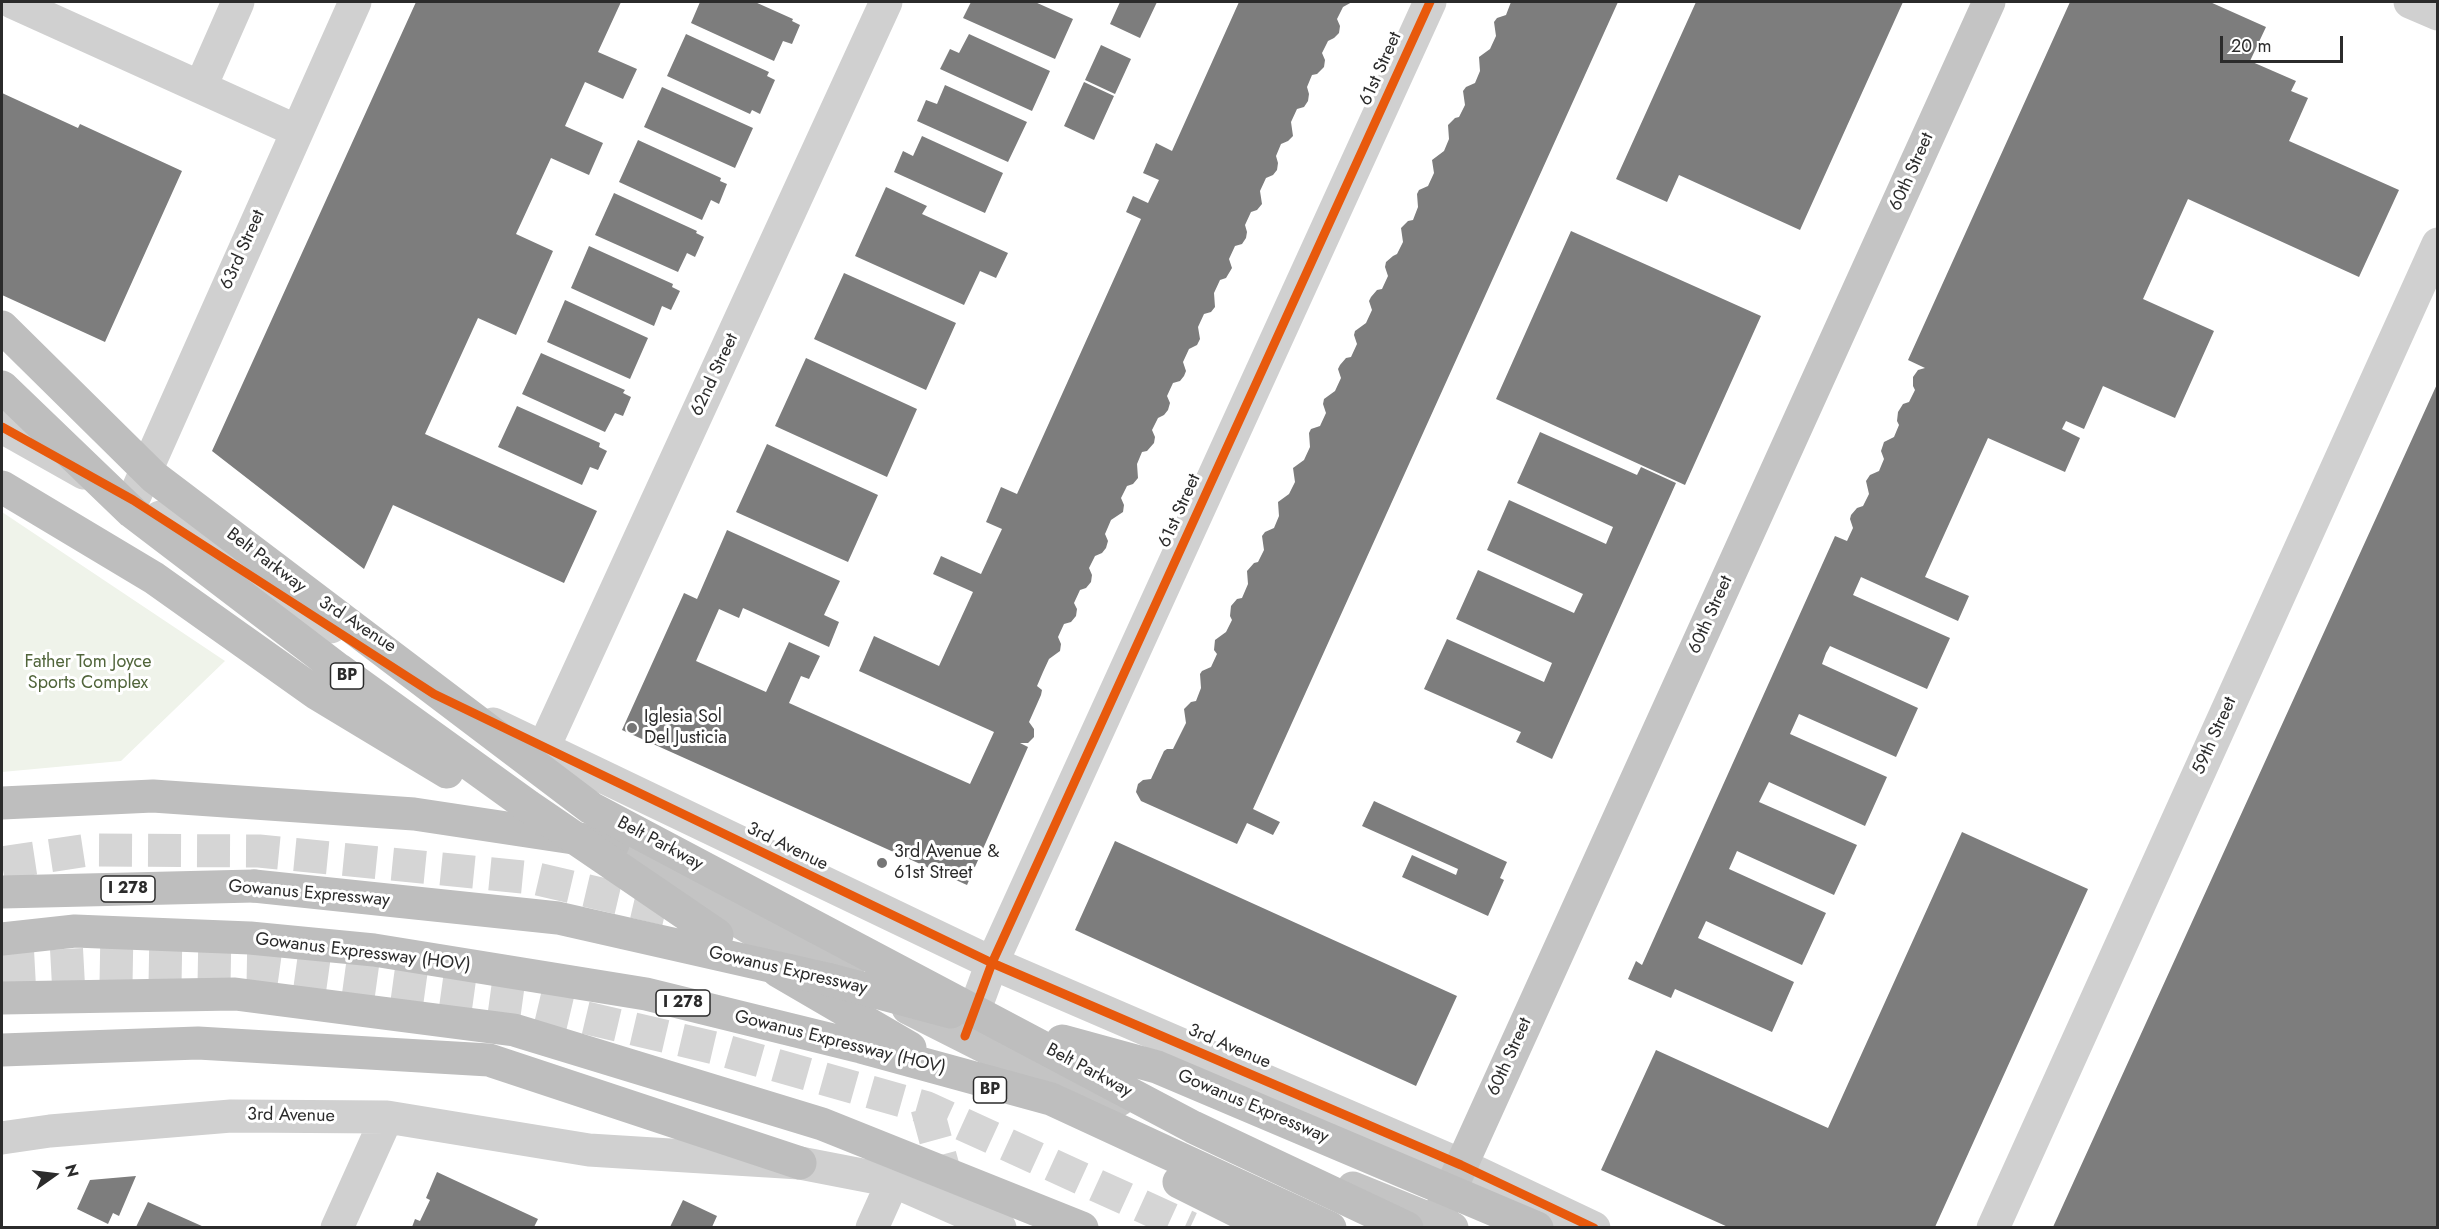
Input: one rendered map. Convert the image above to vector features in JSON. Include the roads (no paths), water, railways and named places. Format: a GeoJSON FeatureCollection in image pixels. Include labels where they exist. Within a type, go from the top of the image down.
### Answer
{"type":"FeatureCollection","features":[{"type":"Feature","properties":{"kind":"highway","name":"Belt Parkway"},"geometry":{"type":"LineString","coordinates":[[2,327],[154,477],[591,808],[1193,1127],[1432,1226]]}},
{"type":"Feature","properties":{"kind":"highway","name":"BP"},"geometry":{"type":"LineString","coordinates":[[2,387],[132,512],[357,683],[528,806],[717,935],[939,1065],[1272,1227]]}},
{"type":"Feature","properties":{"kind":"highway"},"geometry":{"type":"LineString","coordinates":[[2,487],[154,578],[316,693],[717,935]]}},
{"type":"Feature","properties":{"kind":"highway"},"geometry":{"type":"LineString","coordinates":[[2,803],[153,796],[414,814],[613,844]]}},
{"type":"Feature","properties":{"kind":"highway","name":"Gowanus Expressway"},"geometry":{"type":"LineString","coordinates":[[2,892],[254,886],[558,918],[827,979],[1157,1067],[1537,1227]]}},
{"type":"Feature","properties":{"kind":"highway","name":"Gowanus Expressway (HOV)"},"geometry":{"type":"LineString","coordinates":[[2,939],[75,931],[250,938],[374,950],[646,994],[861,1047],[1051,1100],[1330,1227]]}},
{"type":"Feature","properties":{"kind":"highway"},"geometry":{"type":"LineString","coordinates":[[2,998],[235,994],[514,1030],[822,1124],[1082,1227]]}},
{"type":"Feature","properties":{"kind":"highway"},"geometry":{"type":"LineString","coordinates":[[2,1050],[198,1043],[489,1060],[800,1163]]}},
{"type":"Feature","properties":{"kind":"main road","name":"60th Street"},"geometry":{"type":"LineString","coordinates":[[1432,1226],[1989,2]]}},
{"type":"Feature","properties":{"kind":"main road"},"geometry":{"type":"LineString","coordinates":[[613,844],[753,930],[1007,1058],[1432,1226]]}},
{"type":"Feature","properties":{"kind":"street"},"geometry":{"type":"LineString","coordinates":[[12,2],[297,131]]}},
{"type":"Feature","properties":{"kind":"street"},"geometry":{"type":"LineString","coordinates":[[201,86],[238,2]]}},
{"type":"Feature","properties":{"kind":"street","name":"63rd Street"},"geometry":{"type":"LineString","coordinates":[[133,500],[355,2]]}},
{"type":"Feature","properties":{"kind":"street","name":"62nd Street"},"geometry":{"type":"LineString","coordinates":[[543,749],[886,2]]}},
{"type":"Feature","properties":{"kind":"street","name":"61st Street"},"geometry":{"type":"LineString","coordinates":[[965,1036],[992,963],[1430,2]]}},
{"type":"Feature","properties":{"kind":"street"},"geometry":{"type":"LineString","coordinates":[[2410,2],[2438,14]]}},
{"type":"Feature","properties":{"kind":"street","name":"59th Street"},"geometry":{"type":"LineString","coordinates":[[1993,1227],[2438,244]]}},
{"type":"Feature","properties":{"kind":"street","name":"3rd Avenue"},"geometry":{"type":"LineString","coordinates":[[2,428],[133,500],[434,694],[543,749],[992,963],[1461,1166],[1594,1227]]}},
{"type":"Feature","properties":{"kind":"street"},"geometry":{"type":"LineString","coordinates":[[434,694],[613,844]]}},
{"type":"Feature","properties":{"kind":"street","name":"3rd Avenue"},"geometry":{"type":"LineString","coordinates":[[2,1138],[50,1131],[231,1116],[387,1117],[589,1150],[800,1163],[893,1181],[999,1227]]}},
{"type":"Feature","properties":{"kind":"street"},"geometry":{"type":"LineString","coordinates":[[337,1227],[387,1117]]}},
{"type":"Feature","properties":{"kind":"street"},"geometry":{"type":"LineString","coordinates":[[873,1227],[893,1181]]}},
{"type":"Feature","properties":{"kind":"tunnel"},"geometry":{"type":"LineString","coordinates":[[2,863],[88,850],[259,851],[533,878],[687,914]]}},
{"type":"Feature","properties":{"kind":"tunnel"},"geometry":{"type":"LineString","coordinates":[[2,969],[94,964],[261,967],[523,1003],[715,1048],[927,1108],[1190,1228]]}},
{"type":"Feature","properties":{"kind":"tunnel"},"geometry":{"type":"LineString","coordinates":[[927,1108],[951,1196]]}},
{"type":"Feature","properties":{"kind":"place","name":"Iglesia Sol Del Justicia"},"geometry":{"type":"Point","coordinates":[632,728]}},
{"type":"Feature","properties":{"kind":"place","name":"3rd Avenue & 61st Street"},"geometry":{"type":"Point","coordinates":[882,863]}},
{"type":"Feature","properties":{"kind":"park label","name":"Father Tom Joyce Sports Complex"},"geometry":{"type":"Point","coordinates":[88,673]}}]}
